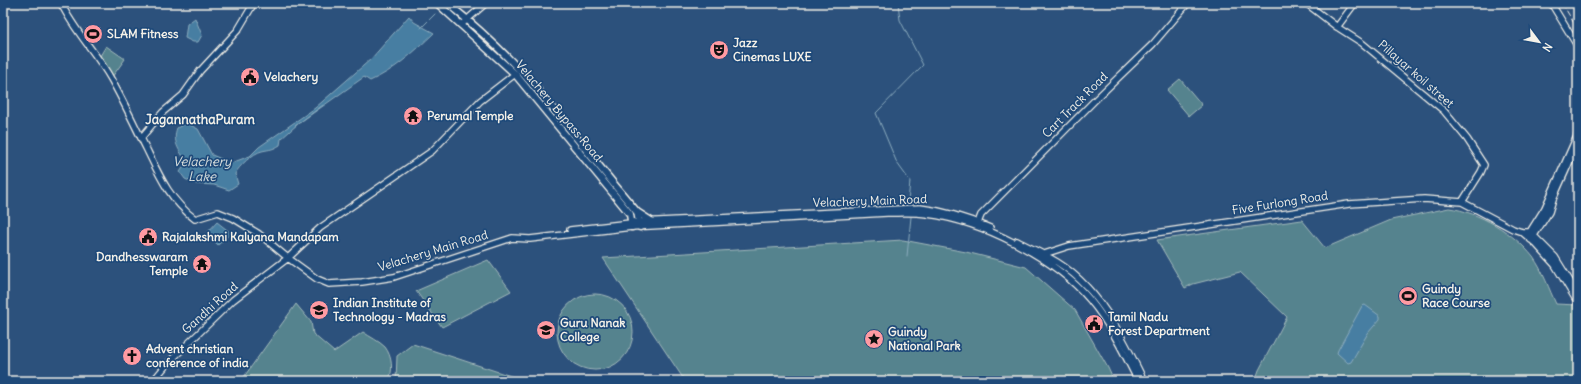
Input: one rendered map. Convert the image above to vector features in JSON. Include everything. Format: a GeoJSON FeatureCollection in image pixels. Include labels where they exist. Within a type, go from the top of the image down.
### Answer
{"type":"FeatureCollection","features":[{"type":"Feature","properties":{"kind":"main road","name":"Velachery Main Road"},"geometry":{"type":"LineString","coordinates":[[61,3],[76,29],[101,61],[112,80],[164,186],[178,204],[195,218],[218,212],[233,218],[259,234],[317,279],[326,283],[350,283],[394,277],[512,238],[525,238],[530,236],[636,224],[919,213],[956,219],[1009,240],[1071,279],[1091,301],[1114,335],[1138,381]]}},
{"type":"Feature","properties":{"kind":"main road"},"geometry":{"type":"LineString","coordinates":[[141,138],[163,112],[183,95],[200,71],[238,30],[254,3]]}},
{"type":"Feature","properties":{"kind":"main road","name":"Velachery Bypass Road"},"geometry":{"type":"LineString","coordinates":[[437,3],[515,74],[630,214],[636,224]]}},
{"type":"Feature","properties":{"kind":"main road","name":"Velachery Bypass Road"},"geometry":{"type":"LineString","coordinates":[[447,3],[467,19],[505,55],[541,93],[637,212],[636,224]]}},
{"type":"Feature","properties":{"kind":"main road"},"geometry":{"type":"LineString","coordinates":[[461,24],[486,3]]}},
{"type":"Feature","properties":{"kind":"main road","name":"Cart Track Road"},"geometry":{"type":"LineString","coordinates":[[978,223],[981,215],[1150,47],[1188,3]]}},
{"type":"Feature","properties":{"kind":"main road","name":"Pillayar koil street"},"geometry":{"type":"LineString","coordinates":[[1306,3],[1337,27],[1362,42],[1417,87],[1444,111],[1467,139],[1482,162],[1483,168],[1462,202]]}},
{"type":"Feature","properties":{"kind":"main road"},"geometry":{"type":"LineString","coordinates":[[1337,27],[1355,3]]}},
{"type":"Feature","properties":{"kind":"main road"},"geometry":{"type":"LineString","coordinates":[[1551,3],[1578,47]]}},
{"type":"Feature","properties":{"kind":"main road","name":"Gandhi Road"},"geometry":{"type":"LineString","coordinates":[[153,381],[168,363],[234,300],[288,258],[320,228],[432,151],[480,101],[515,74]]}},
{"type":"Feature","properties":{"kind":"main road"},"geometry":{"type":"LineString","coordinates":[[1546,211],[1578,134]]}},
{"type":"Feature","properties":{"kind":"main road"},"geometry":{"type":"LineString","coordinates":[[1531,236],[1553,199],[1578,143]]}},
{"type":"Feature","properties":{"kind":"main road"},"geometry":{"type":"LineString","coordinates":[[1546,211],[1578,148]]}},
{"type":"Feature","properties":{"kind":"main road","name":"Five Furlong Road"},"geometry":{"type":"LineString","coordinates":[[1036,256],[1069,246],[1349,204],[1432,198],[1462,202],[1531,236]]}},
{"type":"Feature","properties":{"kind":"main road","name":"Velachery Main Road"},"geometry":{"type":"LineString","coordinates":[[636,224],[651,221],[920,208],[937,210],[978,223],[1050,258],[1074,275],[1096,297],[1120,332],[1144,381]]}},
{"type":"Feature","properties":{"kind":"main road"},"geometry":{"type":"LineString","coordinates":[[637,212],[651,221]]}},
{"type":"Feature","properties":{"kind":"main road"},"geometry":{"type":"LineString","coordinates":[[1531,236],[1560,273],[1578,303]]}},
{"type":"Feature","properties":{"kind":"main road"},"geometry":{"type":"LineString","coordinates":[[1531,236],[1558,262],[1578,294]]}},
{"type":"Feature","properties":{"kind":"green space"},"geometry":{"type":"Polygon","coordinates":[[[106,46],[125,59],[112,77],[100,56],[106,46]]]}},
{"type":"Feature","properties":{"kind":"green space"},"geometry":{"type":"Polygon","coordinates":[[[1180,79],[1202,105],[1189,116],[1167,90],[1180,79]]]}},
{"type":"Feature","properties":{"kind":"green space","name":"Guindy Race Course"},"geometry":{"type":"Polygon","coordinates":[[[1449,208],[1460,210],[1484,219],[1506,232],[1525,248],[1537,262],[1556,304],[1577,305],[1578,381],[1255,381],[1259,370],[1287,317],[1240,272],[1193,284],[1185,288],[1157,240],[1302,220],[1325,248],[1391,220],[1449,208]]]}},
{"type":"Feature","properties":{"kind":"green space","name":"Guindy National Park"},"geometry":{"type":"Polygon","coordinates":[[[903,240],[966,252],[1026,267],[1075,310],[1114,381],[685,381],[603,258],[903,240]]]}},
{"type":"Feature","properties":{"kind":"green space"},"geometry":{"type":"Polygon","coordinates":[[[488,260],[511,291],[442,327],[416,291],[488,260]]]}},
{"type":"Feature","properties":{"kind":"green space"},"geometry":{"type":"Polygon","coordinates":[[[588,294],[602,294],[616,300],[627,311],[633,325],[633,339],[630,347],[622,359],[616,364],[602,370],[588,370],[574,364],[563,353],[557,339],[557,325],[563,311],[574,300],[588,294]]]}},
{"type":"Feature","properties":{"kind":"green space","name":"Indian Institute of Technology - Madras"},"geometry":{"type":"Polygon","coordinates":[[[296,304],[311,322],[313,334],[334,352],[363,332],[383,345],[389,355],[392,368],[388,381],[241,381],[296,304]]]}},
{"type":"Feature","properties":{"kind":"green space"},"geometry":{"type":"Polygon","coordinates":[[[413,344],[526,381],[396,381],[397,356],[413,344]]]}},
{"type":"Feature","properties":{"kind":"water","name":"Velachery Lake"},"geometry":{"type":"Polygon","coordinates":[[[409,16],[414,22],[434,33],[412,54],[388,72],[370,81],[364,77],[299,123],[281,139],[280,145],[273,149],[258,152],[247,160],[235,174],[238,184],[229,190],[214,185],[196,184],[185,179],[180,172],[187,162],[177,146],[175,137],[177,128],[186,123],[198,129],[212,155],[231,163],[250,156],[259,147],[315,108],[371,59],[409,16]]]}},
{"type":"Feature","properties":{"kind":"water"},"geometry":{"type":"Polygon","coordinates":[[[195,18],[202,35],[198,42],[193,42],[185,38],[187,24],[195,18]]]}},
{"type":"Feature","properties":{"kind":"water"},"geometry":{"type":"Polygon","coordinates":[[[217,222],[231,233],[218,245],[207,233],[217,222]]]}},
{"type":"Feature","properties":{"kind":"water"},"geometry":{"type":"Polygon","coordinates":[[[1365,305],[1380,316],[1380,319],[1368,333],[1351,362],[1348,363],[1337,353],[1362,306],[1365,305]]]}},
{"type":"Feature","properties":{"kind":"waterway"},"geometry":{"type":"LineString","coordinates":[[898,3],[900,20],[923,65],[876,113],[897,163],[910,181],[908,203]]}},
{"type":"Feature","properties":{"kind":"waterway"},"geometry":{"type":"LineString","coordinates":[[421,28],[435,14]]}},
{"type":"Feature","properties":{"kind":"waterway"},"geometry":{"type":"LineString","coordinates":[[295,126],[323,105]]}},
{"type":"Feature","properties":{"kind":"waterway"},"geometry":{"type":"LineString","coordinates":[[907,256],[911,217]]}},
{"type":"Feature","properties":{"kind":"railway"},"geometry":{"type":"LineString","coordinates":[[1562,3],[1578,30]]}},
{"type":"Feature","properties":{"kind":"railway"},"geometry":{"type":"LineString","coordinates":[[1572,3],[1578,13]]}},
{"type":"Feature","properties":{"kind":"place","name":"SLAM Fitness"},"geometry":{"type":"Point","coordinates":[93,34]}},
{"type":"Feature","properties":{"kind":"place","name":"Jazz Cinemas LUXE"},"geometry":{"type":"Point","coordinates":[719,50]}},
{"type":"Feature","properties":{"kind":"place","name":"Velachery"},"geometry":{"type":"Point","coordinates":[250,77]}},
{"type":"Feature","properties":{"kind":"place","name":"Perumal Temple"},"geometry":{"type":"Point","coordinates":[413,116]}},
{"type":"Feature","properties":{"kind":"place","name":"Rajalakshmi Kalyana Mandapam"},"geometry":{"type":"Point","coordinates":[148,237]}},
{"type":"Feature","properties":{"kind":"place","name":"Dandhesswaram Temple"},"geometry":{"type":"Point","coordinates":[202,264]}},
{"type":"Feature","properties":{"kind":"place","name":"Guindy Race Course"},"geometry":{"type":"Point","coordinates":[1408,296]}},
{"type":"Feature","properties":{"kind":"place","name":"Indian Institute of Technology - Madras"},"geometry":{"type":"Point","coordinates":[319,310]}},
{"type":"Feature","properties":{"kind":"place","name":"Tamil Nadu Forest Department"},"geometry":{"type":"Point","coordinates":[1094,324]}},
{"type":"Feature","properties":{"kind":"place","name":"Guru Nanak College"},"geometry":{"type":"Point","coordinates":[546,330]}},
{"type":"Feature","properties":{"kind":"place","name":"Guindy National Park"},"geometry":{"type":"Point","coordinates":[874,339]}},
{"type":"Feature","properties":{"kind":"place","name":"Advent christian conference of india"},"geometry":{"type":"Point","coordinates":[132,356]}},
{"type":"Feature","properties":{"kind":"district","name":"JagannathaPuram"},"geometry":{"type":"Point","coordinates":[200,119]}}]}
